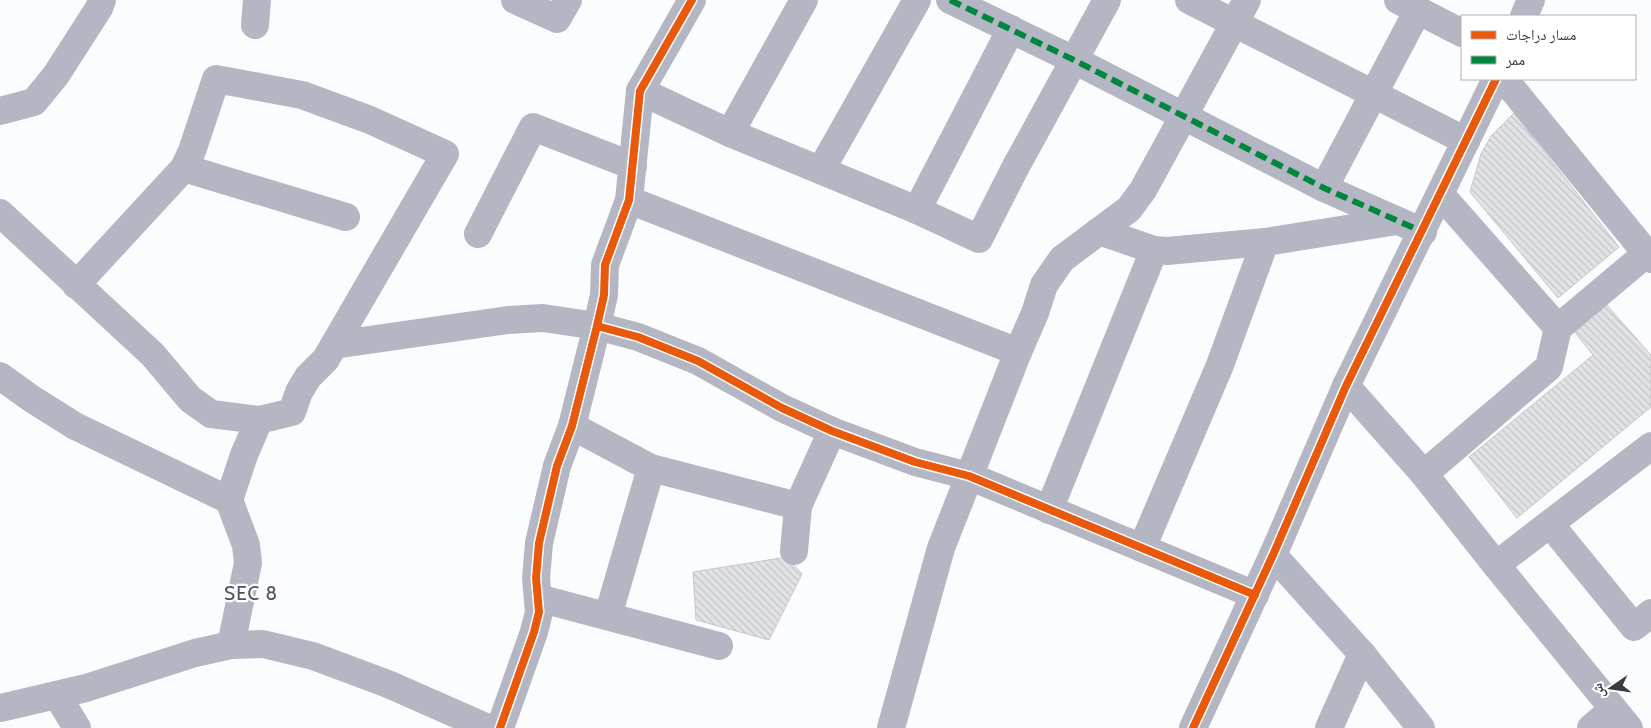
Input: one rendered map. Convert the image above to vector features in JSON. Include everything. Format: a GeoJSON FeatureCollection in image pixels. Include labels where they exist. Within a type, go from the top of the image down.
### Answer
{"type":"FeatureCollection","features":[{"type":"Feature","properties":{"kind":"street"},"geometry":{"type":"LineString","coordinates":[[0,111],[34,102],[62,66],[99,8],[102,0]]}},
{"type":"Feature","properties":{"kind":"street"},"geometry":{"type":"LineString","coordinates":[[515,0],[557,19],[568,0]]}},
{"type":"Feature","properties":{"kind":"street"},"geometry":{"type":"LineString","coordinates":[[500,728],[534,632],[538,612],[536,578],[539,543],[557,466],[572,426],[597,326],[604,295],[605,265],[629,200],[640,91],[692,0]]}},
{"type":"Feature","properties":{"kind":"street"},"geometry":{"type":"LineString","coordinates":[[730,133],[804,0]]}},
{"type":"Feature","properties":{"kind":"street"},"geometry":{"type":"LineString","coordinates":[[821,170],[917,0]]}},
{"type":"Feature","properties":{"kind":"street"},"geometry":{"type":"LineString","coordinates":[[950,0],[1074,60],[1324,188],[1423,232]]}},
{"type":"Feature","properties":{"kind":"street"},"geometry":{"type":"LineString","coordinates":[[640,91],[730,133],[917,210],[979,239],[1014,170],[1107,0]]}},
{"type":"Feature","properties":{"kind":"street"},"geometry":{"type":"LineString","coordinates":[[1189,0],[1466,141]]}},
{"type":"Feature","properties":{"kind":"street"},"geometry":{"type":"LineString","coordinates":[[891,728],[941,548],[1035,313],[1044,285],[1062,258],[1129,209],[1143,190],[1247,0]]}},
{"type":"Feature","properties":{"kind":"street"},"geometry":{"type":"LineString","coordinates":[[1524,15],[1532,0]]}},
{"type":"Feature","properties":{"kind":"street"},"geometry":{"type":"LineString","coordinates":[[1324,188],[1374,94],[1408,5],[1461,32]]}},
{"type":"Feature","properties":{"kind":"street"},"geometry":{"type":"LineString","coordinates":[[917,210],[1011,29]]}},
{"type":"Feature","properties":{"kind":"street"},"geometry":{"type":"LineString","coordinates":[[0,214],[76,285],[153,355],[190,399],[211,414],[259,420],[292,412],[298,392],[308,377],[326,358],[445,154],[370,120],[302,95],[216,79],[192,151],[184,168],[76,285]]}},
{"type":"Feature","properties":{"kind":"street"},"geometry":{"type":"LineString","coordinates":[[1193,728],[1255,596],[1346,386],[1423,232],[1496,80]]}},
{"type":"Feature","properties":{"kind":"street"},"geometry":{"type":"LineString","coordinates":[[1424,474],[1548,367],[1558,328],[1649,257],[1505,80]]}},
{"type":"Feature","properties":{"kind":"street"},"geometry":{"type":"LineString","coordinates":[[478,234],[533,127],[633,166]]}},
{"type":"Feature","properties":{"kind":"street"},"geometry":{"type":"LineString","coordinates":[[184,168],[346,217]]}},
{"type":"Feature","properties":{"kind":"street"},"geometry":{"type":"LineString","coordinates":[[1441,195],[1558,328]]}},
{"type":"Feature","properties":{"kind":"street"},"geometry":{"type":"LineString","coordinates":[[629,200],[1018,352]]}},
{"type":"Feature","properties":{"kind":"street"},"geometry":{"type":"LineString","coordinates":[[1099,231],[1154,250],[1167,251],[1265,242],[1397,221]]}},
{"type":"Feature","properties":{"kind":"street"},"geometry":{"type":"LineString","coordinates":[[1142,548],[1220,366],[1265,242]]}},
{"type":"Feature","properties":{"kind":"street"},"geometry":{"type":"LineString","coordinates":[[1049,510],[1154,250]]}},
{"type":"Feature","properties":{"kind":"street"},"geometry":{"type":"LineString","coordinates":[[334,344],[508,320],[543,318],[597,326],[638,337],[698,361],[782,408],[832,431],[915,462],[969,476],[1255,596]]}},
{"type":"Feature","properties":{"kind":"street"},"geometry":{"type":"LineString","coordinates":[[0,376],[75,426],[229,500]]}},
{"type":"Feature","properties":{"kind":"street"},"geometry":{"type":"LineString","coordinates":[[1346,386],[1424,474],[1621,718],[1591,728]]}},
{"type":"Feature","properties":{"kind":"street"},"geometry":{"type":"LineString","coordinates":[[231,645],[248,563],[246,544],[229,500],[244,455],[259,420]]}},
{"type":"Feature","properties":{"kind":"street"},"geometry":{"type":"LineString","coordinates":[[572,426],[651,468],[798,506]]}},
{"type":"Feature","properties":{"kind":"street"},"geometry":{"type":"LineString","coordinates":[[794,551],[798,506],[832,431]]}},
{"type":"Feature","properties":{"kind":"street"},"geometry":{"type":"LineString","coordinates":[[1496,565],[1651,446]]}},
{"type":"Feature","properties":{"kind":"street"},"geometry":{"type":"LineString","coordinates":[[608,616],[651,468]]}},
{"type":"Feature","properties":{"kind":"street"},"geometry":{"type":"LineString","coordinates":[[1550,524],[1634,627],[1651,613]]}},
{"type":"Feature","properties":{"kind":"street"},"geometry":{"type":"LineString","coordinates":[[1273,555],[1362,654],[1421,728]]}},
{"type":"Feature","properties":{"kind":"street"},"geometry":{"type":"LineString","coordinates":[[538,598],[719,646]]}},
{"type":"Feature","properties":{"kind":"street"},"geometry":{"type":"LineString","coordinates":[[0,708],[94,685],[195,653],[231,645],[263,644],[314,656],[388,684],[488,728]]}},
{"type":"Feature","properties":{"kind":"street"},"geometry":{"type":"LineString","coordinates":[[1329,728],[1362,654]]}},
{"type":"Feature","properties":{"kind":"street"},"geometry":{"type":"LineString","coordinates":[[57,695],[77,728]]}},
{"type":"Feature","properties":{"kind":"building"},"geometry":{"type":"Polygon","coordinates":[[[1514,113],[1619,247],[1558,298],[1470,192],[1481,154],[1491,136],[1514,113]]]}},
{"type":"Feature","properties":{"kind":"building"},"geometry":{"type":"Polygon","coordinates":[[[1605,303],[1651,355],[1651,407],[1517,518],[1469,457],[1593,355],[1574,331],[1605,303]]]}},
{"type":"Feature","properties":{"kind":"building"},"geometry":{"type":"Polygon","coordinates":[[[787,557],[802,574],[769,640],[696,620],[693,572],[787,557]]]}},
{"type":"Feature","properties":{"kind":"marked path"},"geometry":{"type":"LineString","coordinates":[[950,0],[1074,60],[1324,188],[1423,232]]}},
{"type":"Feature","properties":{"kind":"cycle path"},"geometry":{"type":"LineString","coordinates":[[500,728],[534,632],[539,612],[536,578],[539,543],[557,466],[572,426],[597,326],[604,295],[605,265],[629,200],[640,91],[692,0]]}},
{"type":"Feature","properties":{"kind":"cycle path"},"geometry":{"type":"LineString","coordinates":[[1193,728],[1273,555],[1346,386],[1496,80]]}},
{"type":"Feature","properties":{"kind":"cycle path"},"geometry":{"type":"LineString","coordinates":[[597,326],[638,337],[698,361],[782,408],[832,431],[915,462],[969,476],[1255,595]]}},
{"type":"Feature","properties":{"kind":"district","name":"SEC 8"},"geometry":{"type":"Point","coordinates":[251,593]}}]}
